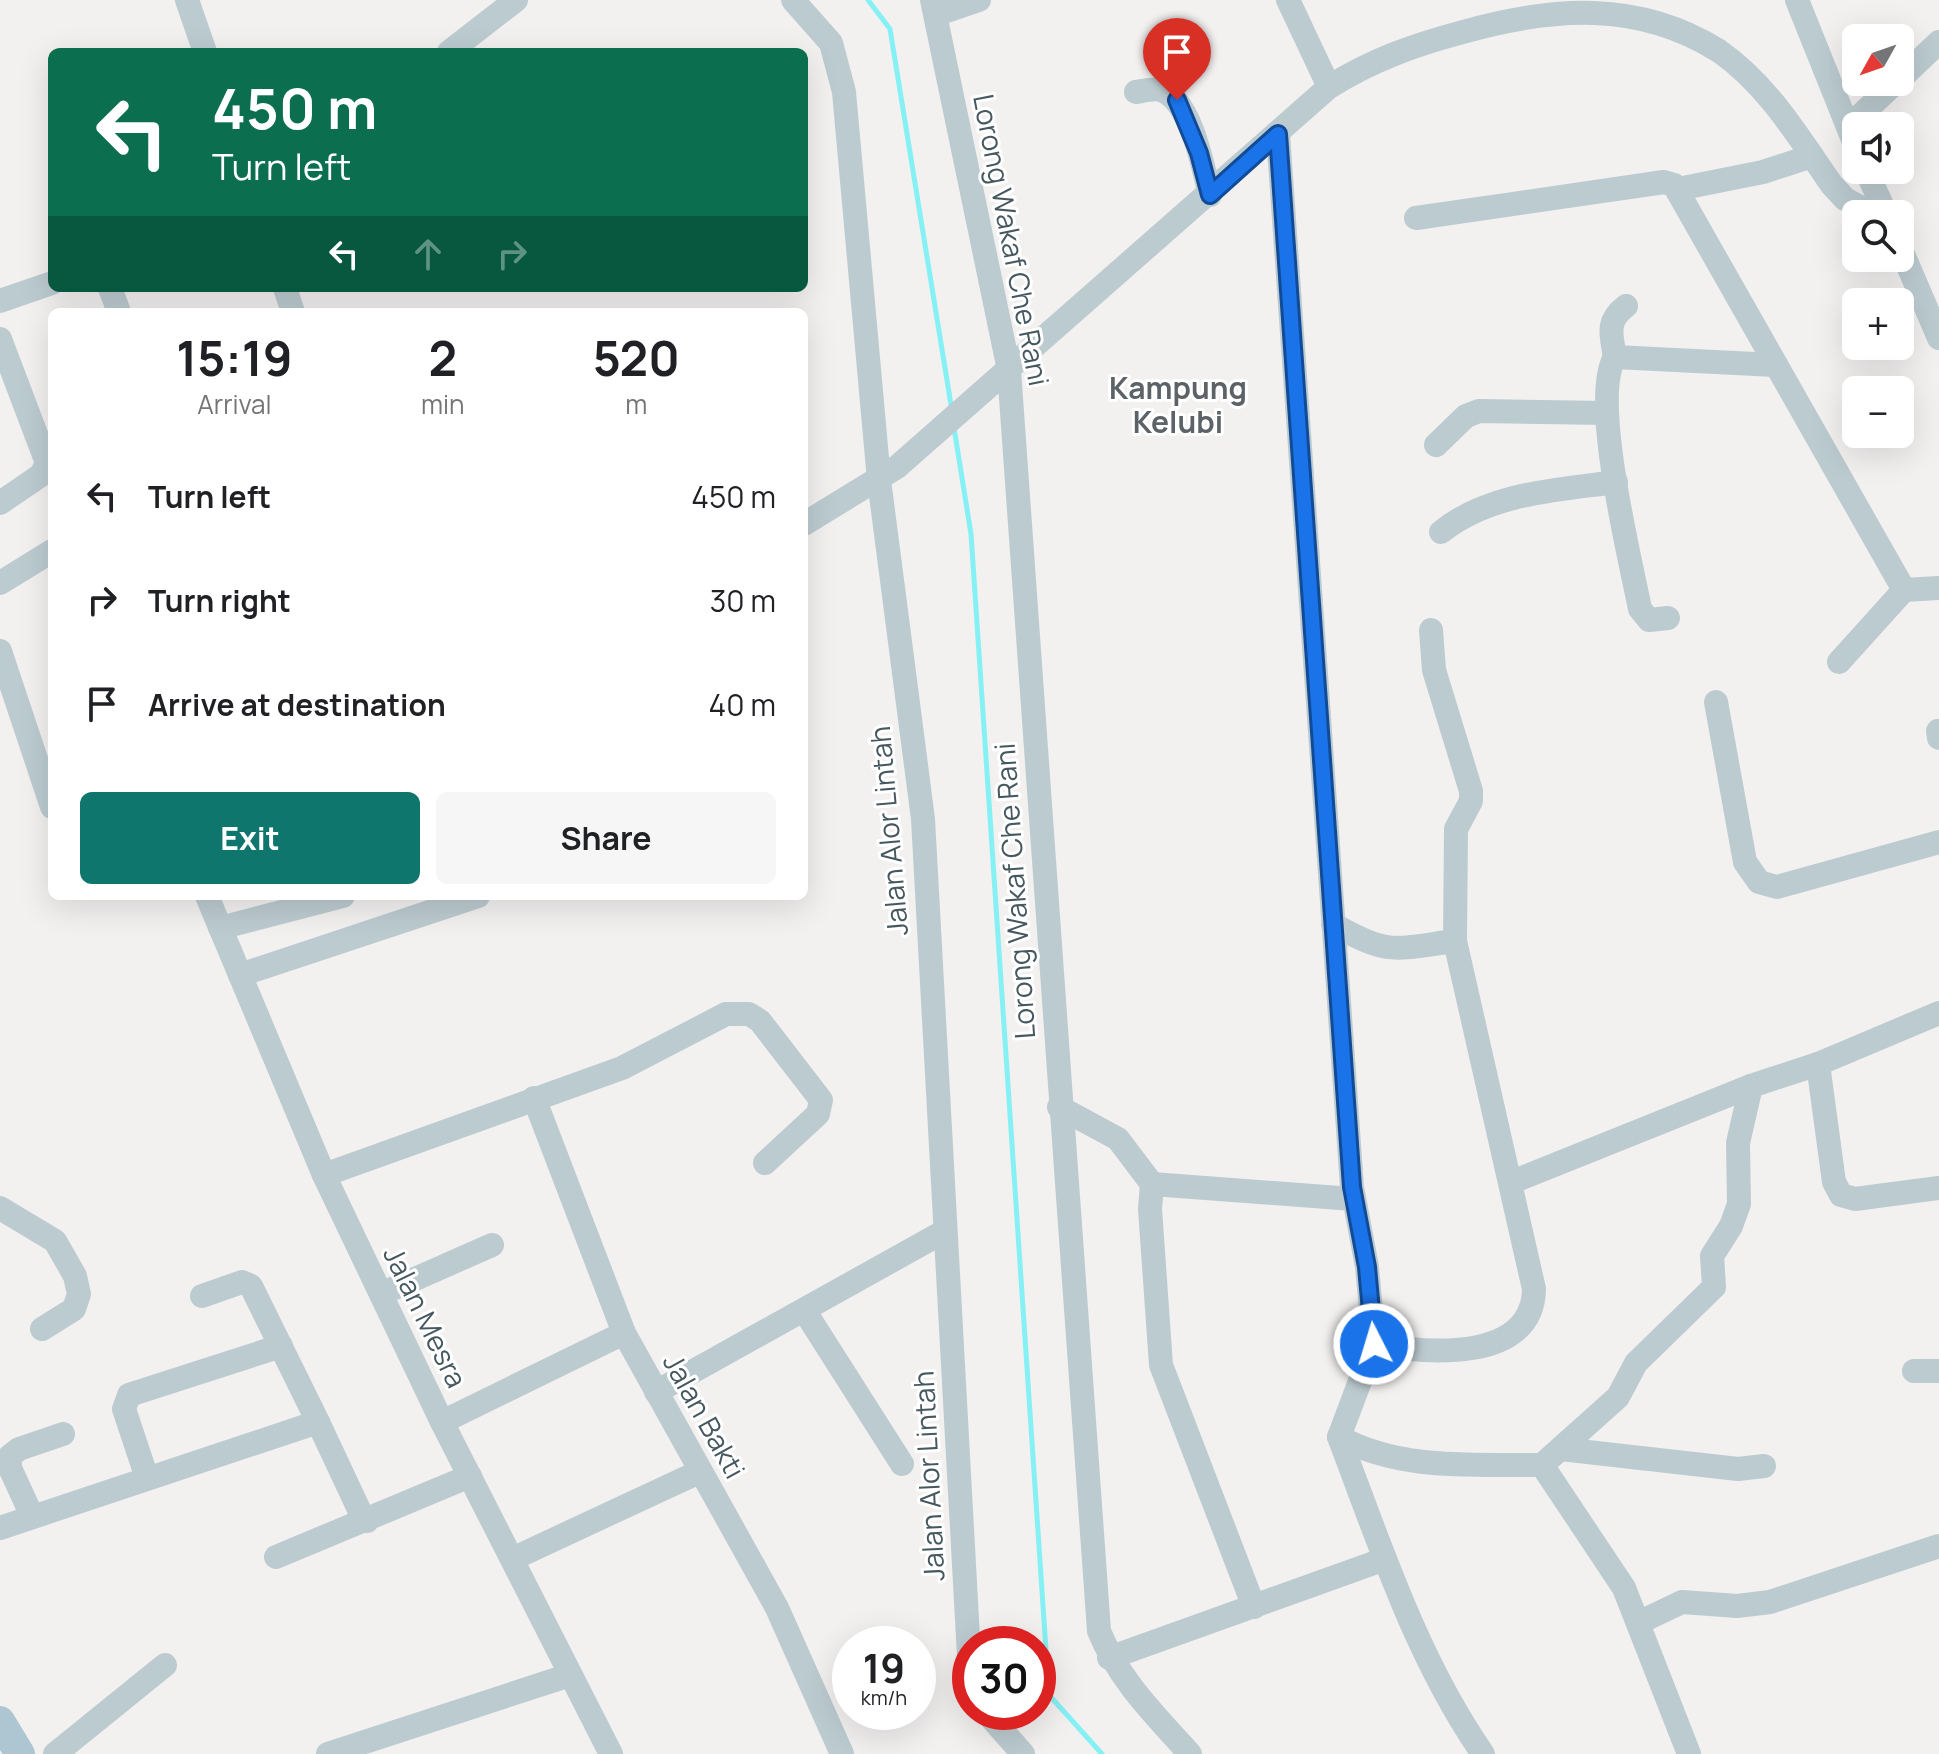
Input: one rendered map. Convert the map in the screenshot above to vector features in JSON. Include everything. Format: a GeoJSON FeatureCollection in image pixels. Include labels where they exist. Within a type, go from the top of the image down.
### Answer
{"type":"FeatureCollection","features":[{"type":"Feature","properties":{"kind":"main road"},"geometry":{"type":"LineString","coordinates":[[0,1721],[20,1754]]}},
{"type":"Feature","properties":{"kind":"street"},"geometry":{"type":"LineString","coordinates":[[187,0],[204,48]]}},
{"type":"Feature","properties":{"kind":"street"},"geometry":{"type":"LineString","coordinates":[[454,48],[516,0]]}},
{"type":"Feature","properties":{"kind":"street","name":"Jalan Alor Lintah"},"geometry":{"type":"LineString","coordinates":[[793,0],[831,43],[844,92],[888,473],[923,819],[967,1626]]}},
{"type":"Feature","properties":{"kind":"street"},"geometry":{"type":"LineString","coordinates":[[935,7],[979,0]]}},
{"type":"Feature","properties":{"kind":"street"},"geometry":{"type":"LineString","coordinates":[[1288,0],[1329,87]]}},
{"type":"Feature","properties":{"kind":"street"},"geometry":{"type":"LineString","coordinates":[[1797,0],[1842,112]]}},
{"type":"Feature","properties":{"kind":"street","name":"Lorong Wakaf Che Rani"},"geometry":{"type":"LineString","coordinates":[[935,7],[1009,370],[1059,1107],[1099,1631],[1109,1658],[1130,1687],[1190,1754]]}},
{"type":"Feature","properties":{"kind":"street"},"geometry":{"type":"LineString","coordinates":[[808,522],[888,473],[988,390],[1329,87],[1377,58],[1403,48],[1506,19],[1562,9],[1616,11],[1684,31],[1720,51],[1769,95],[1847,200]]}},
{"type":"Feature","properties":{"kind":"street"},"geometry":{"type":"LineString","coordinates":[[1914,65],[1939,42]]}},
{"type":"Feature","properties":{"kind":"street"},"geometry":{"type":"LineString","coordinates":[[1136,92],[1161,90],[1177,100],[1191,130],[1210,195]]}},
{"type":"Feature","properties":{"kind":"street"},"geometry":{"type":"LineString","coordinates":[[1872,112],[1885,96]]}},
{"type":"Feature","properties":{"kind":"street"},"geometry":{"type":"LineString","coordinates":[[1278,134],[1353,1199],[1367,1267],[1374,1344],[1339,1437],[1385,1559],[1449,1705],[1483,1754]]}},
{"type":"Feature","properties":{"kind":"street"},"geometry":{"type":"LineString","coordinates":[[1678,189],[1763,172],[1812,156]]}},
{"type":"Feature","properties":{"kind":"street"},"geometry":{"type":"LineString","coordinates":[[1416,218],[1664,182],[1678,189],[1904,590]]}},
{"type":"Feature","properties":{"kind":"street"},"geometry":{"type":"LineString","coordinates":[[1911,272],[1939,338]]}},
{"type":"Feature","properties":{"kind":"street"},"geometry":{"type":"LineString","coordinates":[[0,301],[48,284]]}},
{"type":"Feature","properties":{"kind":"street"},"geometry":{"type":"LineString","coordinates":[[1626,306],[1611,321],[1609,329],[1615,357],[1608,368],[1607,413],[1616,482],[1642,614],[1649,620],[1668,618]]}},
{"type":"Feature","properties":{"kind":"street"},"geometry":{"type":"LineString","coordinates":[[0,339],[47,445],[44,472],[0,503]]}},
{"type":"Feature","properties":{"kind":"street"},"geometry":{"type":"LineString","coordinates":[[1615,357],[1775,365]]}},
{"type":"Feature","properties":{"kind":"street"},"geometry":{"type":"LineString","coordinates":[[1436,445],[1466,416],[1479,411],[1607,413]]}},
{"type":"Feature","properties":{"kind":"street"},"geometry":{"type":"LineString","coordinates":[[1441,532],[1459,517],[1497,503],[1533,493],[1616,482]]}},
{"type":"Feature","properties":{"kind":"street"},"geometry":{"type":"LineString","coordinates":[[0,583],[48,553]]}},
{"type":"Feature","properties":{"kind":"street"},"geometry":{"type":"LineString","coordinates":[[1839,662],[1904,590],[1939,588]]}},
{"type":"Feature","properties":{"kind":"street"},"geometry":{"type":"LineString","coordinates":[[1374,1344],[1417,1352],[1461,1350],[1491,1344],[1511,1334],[1527,1320],[1534,1305],[1534,1289],[1512,1182],[1455,941],[1456,829],[1471,801],[1471,791],[1434,670],[1431,630]]}},
{"type":"Feature","properties":{"kind":"street"},"geometry":{"type":"LineString","coordinates":[[0,651],[48,795]]}},
{"type":"Feature","properties":{"kind":"street"},"geometry":{"type":"LineString","coordinates":[[1716,702],[1745,862],[1759,882],[1777,887],[1939,842]]}},
{"type":"Feature","properties":{"kind":"street","name":"Jalan Mesra"},"geometry":{"type":"LineString","coordinates":[[209,900],[324,1175],[442,1422],[611,1754]]}},
{"type":"Feature","properties":{"kind":"street"},"geometry":{"type":"LineString","coordinates":[[220,928],[329,900]]}},
{"type":"Feature","properties":{"kind":"street"},"geometry":{"type":"LineString","coordinates":[[341,900],[342,938]]}},
{"type":"Feature","properties":{"kind":"street"},"geometry":{"type":"LineString","coordinates":[[240,975],[342,938],[465,900]]}},
{"type":"Feature","properties":{"kind":"street"},"geometry":{"type":"LineString","coordinates":[[1333,924],[1371,946],[1388,950],[1455,941]]}},
{"type":"Feature","properties":{"kind":"street"},"geometry":{"type":"LineString","coordinates":[[1512,1182],[1751,1086],[1818,1064],[1939,1013]]}},
{"type":"Feature","properties":{"kind":"street"},"geometry":{"type":"LineString","coordinates":[[324,1175],[622,1068],[726,1014],[749,1014],[760,1021],[821,1100],[818,1114],[765,1163]]}},
{"type":"Feature","properties":{"kind":"street"},"geometry":{"type":"LineString","coordinates":[[1818,1064],[1834,1182],[1841,1195],[1855,1199],[1939,1188]]}},
{"type":"Feature","properties":{"kind":"street"},"geometry":{"type":"LineString","coordinates":[[1551,1457],[1618,1397],[1636,1363],[1714,1287],[1712,1256],[1731,1226],[1739,1204],[1738,1143],[1751,1086]]}},
{"type":"Feature","properties":{"kind":"street","name":"Jalan Bakti"},"geometry":{"type":"LineString","coordinates":[[534,1098],[624,1333],[777,1608],[842,1754]]}},
{"type":"Feature","properties":{"kind":"street"},"geometry":{"type":"LineString","coordinates":[[1059,1107],[1118,1139],[1152,1184],[1150,1209],[1161,1365],[1254,1607]]}},
{"type":"Feature","properties":{"kind":"street"},"geometry":{"type":"LineString","coordinates":[[1152,1184],[1353,1199]]}},
{"type":"Feature","properties":{"kind":"street"},"geometry":{"type":"LineString","coordinates":[[0,1208],[55,1241],[75,1276],[79,1294],[74,1309],[42,1329]]}},
{"type":"Feature","properties":{"kind":"street"},"geometry":{"type":"LineString","coordinates":[[656,1392],[945,1231]]}},
{"type":"Feature","properties":{"kind":"street"},"geometry":{"type":"LineString","coordinates":[[381,1294],[492,1245]]}},
{"type":"Feature","properties":{"kind":"street"},"geometry":{"type":"LineString","coordinates":[[202,1296],[247,1283],[254,1289],[367,1521]]}},
{"type":"Feature","properties":{"kind":"street"},"geometry":{"type":"LineString","coordinates":[[804,1310],[902,1464]]}},
{"type":"Feature","properties":{"kind":"street"},"geometry":{"type":"LineString","coordinates":[[442,1422],[624,1333]]}},
{"type":"Feature","properties":{"kind":"street"},"geometry":{"type":"LineString","coordinates":[[147,1478],[124,1409],[129,1395],[281,1346]]}},
{"type":"Feature","properties":{"kind":"street"},"geometry":{"type":"LineString","coordinates":[[1914,1371],[1939,1371]]}},
{"type":"Feature","properties":{"kind":"street"},"geometry":{"type":"LineString","coordinates":[[0,1528],[318,1422]]}},
{"type":"Feature","properties":{"kind":"street"},"geometry":{"type":"LineString","coordinates":[[32,1516],[10,1468],[10,1456],[19,1449],[63,1434]]}},
{"type":"Feature","properties":{"kind":"street"},"geometry":{"type":"LineString","coordinates":[[1339,1437],[1362,1450],[1404,1460],[1551,1457],[1738,1469],[1764,1466]]}},
{"type":"Feature","properties":{"kind":"street"},"geometry":{"type":"LineString","coordinates":[[1551,1457],[1615,1572],[1689,1754]]}},
{"type":"Feature","properties":{"kind":"street"},"geometry":{"type":"LineString","coordinates":[[512,1559],[699,1472]]}},
{"type":"Feature","properties":{"kind":"street"},"geometry":{"type":"LineString","coordinates":[[276,1557],[470,1476]]}},
{"type":"Feature","properties":{"kind":"street"},"geometry":{"type":"LineString","coordinates":[[1638,1623],[1682,1602],[1737,1606],[1770,1602],[1939,1546]]}},
{"type":"Feature","properties":{"kind":"street"},"geometry":{"type":"LineString","coordinates":[[1109,1658],[1385,1559]]}},
{"type":"Feature","properties":{"kind":"street"},"geometry":{"type":"LineString","coordinates":[[55,1754],[165,1665]]}},
{"type":"Feature","properties":{"kind":"street"},"geometry":{"type":"LineString","coordinates":[[328,1754],[570,1675]]}},
{"type":"Feature","properties":{"kind":"street"},"geometry":{"type":"LineString","coordinates":[[1002,1730],[1023,1754]]}},
{"type":"Feature","properties":{"kind":"waterway"},"geometry":{"type":"LineString","coordinates":[[868,0],[890,29],[952,411]]}},
{"type":"Feature","properties":{"kind":"waterway"},"geometry":{"type":"LineString","coordinates":[[954,428],[971,534],[1049,1695],[1102,1754]]}},
{"type":"Feature","properties":{"kind":"district","name":"Kampung Kelubi"},"geometry":{"type":"Point","coordinates":[1178,406]}},
{"type":"Feature","properties":{"kind":"route"},"geometry":{"type":"LineString","coordinates":[[1177,100],[1187,118],[1210,195],[1278,134],[1352,1187],[1367,1267],[1374,1344]]}}]}
